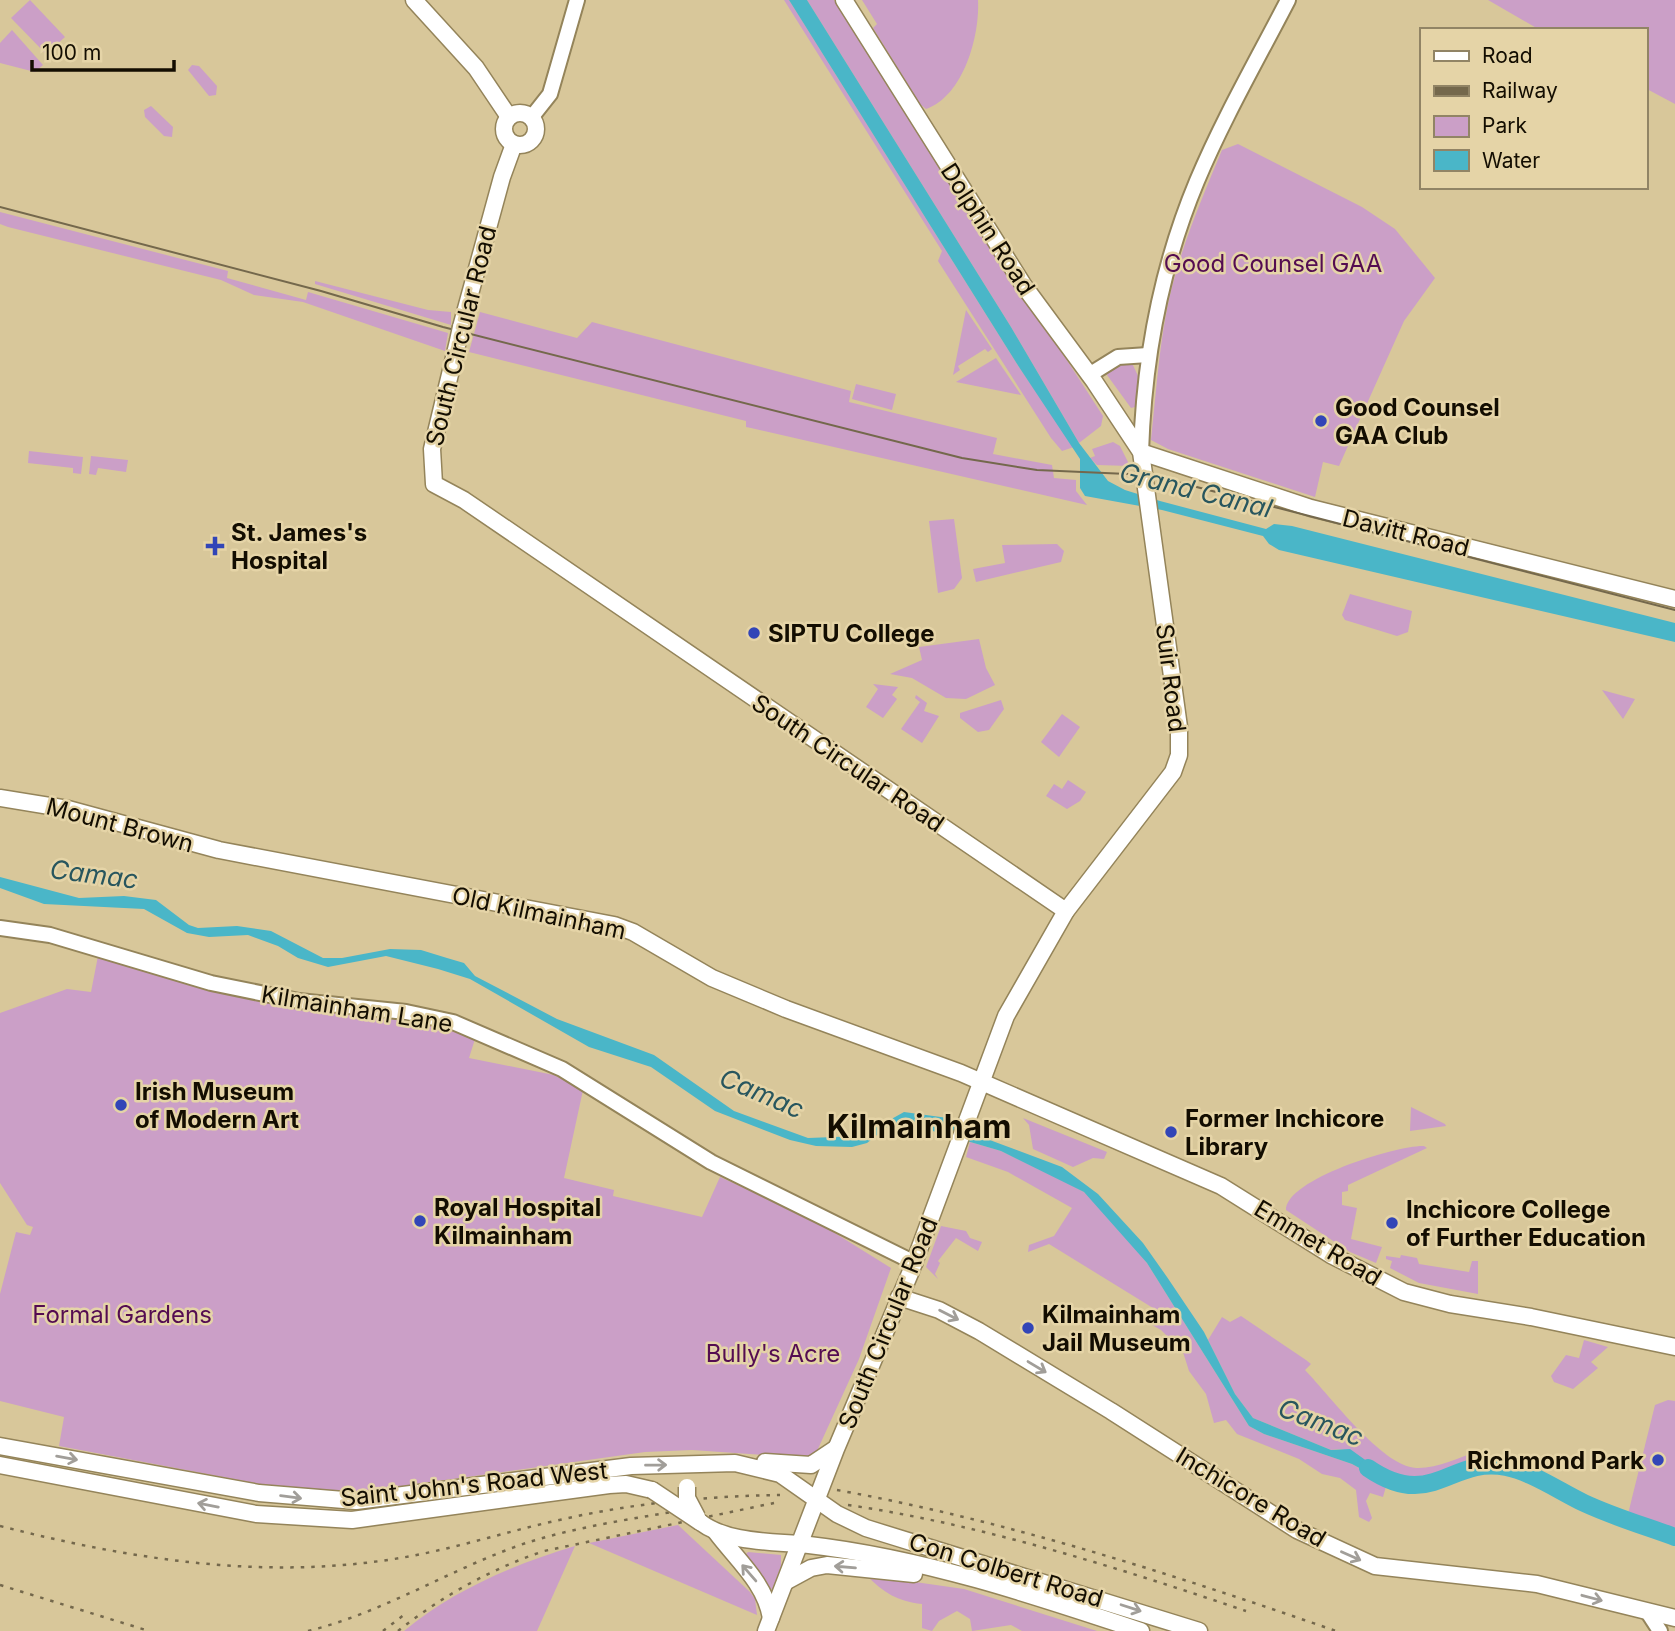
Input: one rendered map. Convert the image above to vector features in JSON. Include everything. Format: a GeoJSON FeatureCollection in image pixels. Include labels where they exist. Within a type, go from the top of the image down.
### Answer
{"type":"FeatureCollection","features":[{"type":"Feature","properties":{"kind":"main road"},"geometry":{"type":"LineString","coordinates":[[414,0],[476,68],[509,117]]}},
{"type":"Feature","properties":{"kind":"main road","name":"Dolphin Road"},"geometry":{"type":"LineString","coordinates":[[844,0],[1004,256],[1141,452]]}},
{"type":"Feature","properties":{"kind":"main road"},"geometry":{"type":"LineString","coordinates":[[519,113],[531,118],[536,128],[533,138],[525,145],[514,144],[504,132],[509,117],[519,113]]}},
{"type":"Feature","properties":{"kind":"main road","name":"South Circular Road"},"geometry":{"type":"LineString","coordinates":[[514,144],[502,177],[460,333],[432,449],[434,484],[464,500],[1066,911],[1006,1016],[979,1082],[915,1263],[836,1449],[802,1545],[769,1624]]}},
{"type":"Feature","properties":{"kind":"main road","name":"Suir Road"},"geometry":{"type":"LineString","coordinates":[[1066,911],[1166,781],[1179,755],[1179,727],[1141,452]]}},
{"type":"Feature","properties":{"kind":"main road","name":"Davitt Road"},"geometry":{"type":"LineString","coordinates":[[1141,452],[1311,508],[1675,599]]}},
{"type":"Feature","properties":{"kind":"main road","name":"Mount Brown"},"geometry":{"type":"LineString","coordinates":[[0,799],[68,809],[239,854]]}},
{"type":"Feature","properties":{"kind":"main road","name":"Old Kilmainham"},"geometry":{"type":"LineString","coordinates":[[239,854],[614,925],[731,986],[979,1082]]}},
{"type":"Feature","properties":{"kind":"main road","name":"Emmet Road"},"geometry":{"type":"LineString","coordinates":[[979,1082],[1221,1186],[1331,1255],[1404,1292],[1675,1347]]}},
{"type":"Feature","properties":{"kind":"main road","name":"Inchicore Road"},"geometry":{"type":"LineString","coordinates":[[900,1297],[939,1310],[979,1331],[1111,1410],[1297,1530],[1363,1561],[1405,1572],[1537,1584],[1675,1618]]}},
{"type":"Feature","properties":{"kind":"main road","name":"Saint John's Road West"},"geometry":{"type":"LineString","coordinates":[[0,1446],[259,1493],[356,1501],[631,1466],[735,1463],[780,1474],[817,1500]]}},
{"type":"Feature","properties":{"kind":"main road","name":"South Circular Road"},"geometry":{"type":"LineString","coordinates":[[735,1463],[759,1461],[804,1467],[819,1462],[836,1449]]}},
{"type":"Feature","properties":{"kind":"main road"},"geometry":{"type":"LineString","coordinates":[[700,1522],[687,1498],[687,1487],[692,1475],[699,1468],[716,1463]]}},
{"type":"Feature","properties":{"kind":"main road","name":"Saint John's Road West"},"geometry":{"type":"LineString","coordinates":[[0,1465],[256,1514],[352,1520],[626,1484],[652,1490],[716,1532],[802,1545]]}},
{"type":"Feature","properties":{"kind":"main road","name":"Con Colbert Road"},"geometry":{"type":"LineString","coordinates":[[817,1500],[866,1528],[1199,1631]]}},
{"type":"Feature","properties":{"kind":"main road","name":"South Circular Road"},"geometry":{"type":"LineString","coordinates":[[716,1532],[768,1598],[769,1624]]}},
{"type":"Feature","properties":{"kind":"main road","name":"Con Colbert Road"},"geometry":{"type":"LineString","coordinates":[[802,1545],[888,1559],[1010,1590],[1141,1631]]}},
{"type":"Feature","properties":{"kind":"main road"},"geometry":{"type":"LineString","coordinates":[[787,1581],[811,1568],[827,1565],[903,1572],[1010,1590]]}},
{"type":"Feature","properties":{"kind":"street"},"geometry":{"type":"LineString","coordinates":[[531,118],[550,94],[577,0]]}},
{"type":"Feature","properties":{"kind":"street"},"geometry":{"type":"LineString","coordinates":[[1141,452],[1148,355],[1164,280],[1196,183],[1215,139],[1288,0]]}},
{"type":"Feature","properties":{"kind":"street"},"geometry":{"type":"LineString","coordinates":[[1089,375],[1118,357],[1148,355]]}},
{"type":"Feature","properties":{"kind":"street","name":"Kilmainham Lane"},"geometry":{"type":"LineString","coordinates":[[0,928],[50,935],[224,986],[299,1001],[405,1012],[453,1022],[562,1069],[702,1157],[915,1263]]}},
{"type":"Feature","properties":{"kind":"street"},"geometry":{"type":"LineString","coordinates":[[1647,1611],[1660,1631]]}},
{"type":"Feature","properties":{"kind":"street"},"geometry":{"type":"LineString","coordinates":[[1666,1631],[1675,1625]]}},
{"type":"Feature","properties":{"kind":"green space"},"geometry":{"type":"Polygon","coordinates":[[[30,0],[65,37],[46,54],[11,18],[30,0]]]}},
{"type":"Feature","properties":{"kind":"green space"},"geometry":{"type":"Polygon","coordinates":[[[784,0],[789,0],[1019,367],[1074,447],[1062,451],[1051,438],[938,261],[942,251],[784,0]]]}},
{"type":"Feature","properties":{"kind":"green space"},"geometry":{"type":"Polygon","coordinates":[[[807,0],[834,0],[1103,416],[1101,426],[1079,443],[1011,327],[807,0]]]}},
{"type":"Feature","properties":{"kind":"green space"},"geometry":{"type":"Polygon","coordinates":[[[862,0],[978,0],[976,30],[967,63],[960,78],[939,102],[926,109],[920,104],[873,28],[877,24],[862,0]]]}},
{"type":"Feature","properties":{"kind":"green space"},"geometry":{"type":"Polygon","coordinates":[[[1488,0],[1675,0],[1675,104],[1647,89],[1647,28],[1537,28],[1488,0]]]}},
{"type":"Feature","properties":{"kind":"green space"},"geometry":{"type":"Polygon","coordinates":[[[12,30],[43,65],[35,72],[0,63],[0,43],[12,30]]]}},
{"type":"Feature","properties":{"kind":"green space"},"geometry":{"type":"Polygon","coordinates":[[[192,65],[199,66],[217,86],[216,95],[209,96],[188,70],[192,65]]]}},
{"type":"Feature","properties":{"kind":"green space"},"geometry":{"type":"Polygon","coordinates":[[[151,106],[173,127],[172,137],[164,136],[145,117],[144,110],[151,106]]]}},
{"type":"Feature","properties":{"kind":"green space","name":"Good Counsel GAA"},"geometry":{"type":"Polygon","coordinates":[[[1238,144],[1362,207],[1395,229],[1435,278],[1404,321],[1339,466],[1323,462],[1315,497],[1168,449],[1151,440],[1162,337],[1175,276],[1222,150],[1238,144]]]}},
{"type":"Feature","properties":{"kind":"green space"},"geometry":{"type":"Polygon","coordinates":[[[0,212],[228,271],[227,278],[306,300],[308,292],[448,333],[445,351],[303,302],[254,295],[221,280],[8,227],[0,224],[0,212]]]}},
{"type":"Feature","properties":{"kind":"green space"},"geometry":{"type":"Polygon","coordinates":[[[315,281],[428,310],[451,312],[451,325],[315,284],[315,281]]]}},
{"type":"Feature","properties":{"kind":"green space"},"geometry":{"type":"Polygon","coordinates":[[[966,310],[992,349],[988,352],[985,349],[958,366],[960,370],[953,375],[966,310]]]}},
{"type":"Feature","properties":{"kind":"green space"},"geometry":{"type":"Polygon","coordinates":[[[480,312],[577,338],[592,322],[851,391],[849,402],[997,438],[993,454],[1052,465],[1054,478],[1076,480],[1076,491],[1087,505],[746,427],[746,421],[469,352],[480,312]]]}},
{"type":"Feature","properties":{"kind":"green space"},"geometry":{"type":"Polygon","coordinates":[[[996,358],[1021,395],[956,382],[996,358]]]}},
{"type":"Feature","properties":{"kind":"green space"},"geometry":{"type":"Polygon","coordinates":[[[1126,361],[1132,363],[1138,376],[1135,407],[1131,408],[1107,375],[1113,364],[1126,361]]]}},
{"type":"Feature","properties":{"kind":"green space"},"geometry":{"type":"Polygon","coordinates":[[[856,384],[896,394],[892,410],[852,399],[856,384]]]}},
{"type":"Feature","properties":{"kind":"green space"},"geometry":{"type":"Polygon","coordinates":[[[1113,442],[1120,446],[1130,466],[1097,465],[1090,458],[1095,456],[1092,449],[1113,442]]]}},
{"type":"Feature","properties":{"kind":"green space"},"geometry":{"type":"Polygon","coordinates":[[[29,451],[83,457],[81,474],[73,473],[73,468],[28,463],[29,451]]]}},
{"type":"Feature","properties":{"kind":"green space"},"geometry":{"type":"Polygon","coordinates":[[[91,456],[128,460],[126,472],[98,468],[96,475],[89,474],[91,456]]]}},
{"type":"Feature","properties":{"kind":"green space"},"geometry":{"type":"Polygon","coordinates":[[[954,519],[962,578],[954,589],[938,593],[929,521],[954,519]]]}},
{"type":"Feature","properties":{"kind":"green space"},"geometry":{"type":"Polygon","coordinates":[[[1057,544],[1064,551],[1061,562],[976,582],[973,569],[1005,563],[1002,545],[1057,544]]]}},
{"type":"Feature","properties":{"kind":"green space"},"geometry":{"type":"Polygon","coordinates":[[[1350,594],[1412,611],[1408,632],[1397,636],[1345,620],[1342,615],[1350,594]]]}},
{"type":"Feature","properties":{"kind":"green space"},"geometry":{"type":"Polygon","coordinates":[[[979,639],[986,668],[995,685],[966,699],[946,698],[912,678],[890,674],[922,660],[919,647],[979,639]]]}},
{"type":"Feature","properties":{"kind":"green space"},"geometry":{"type":"Polygon","coordinates":[[[873,684],[898,687],[892,695],[897,699],[883,718],[866,707],[878,689],[873,684]]]}},
{"type":"Feature","properties":{"kind":"green space"},"geometry":{"type":"Polygon","coordinates":[[[1602,690],[1635,699],[1623,719],[1602,690]]]}},
{"type":"Feature","properties":{"kind":"green space"},"geometry":{"type":"Polygon","coordinates":[[[916,695],[927,703],[924,711],[939,716],[922,743],[901,729],[920,702],[915,698],[916,695]]]}},
{"type":"Feature","properties":{"kind":"green space"},"geometry":{"type":"Polygon","coordinates":[[[1001,700],[1004,709],[989,730],[978,732],[960,718],[960,713],[1001,700]]]}},
{"type":"Feature","properties":{"kind":"green space"},"geometry":{"type":"Polygon","coordinates":[[[1062,714],[1080,727],[1059,757],[1041,742],[1062,714]]]}},
{"type":"Feature","properties":{"kind":"green space"},"geometry":{"type":"Polygon","coordinates":[[[1068,780],[1086,792],[1080,801],[1067,809],[1046,796],[1054,784],[1062,789],[1068,780]]]}},
{"type":"Feature","properties":{"kind":"green space","name":"Royal Hospital Kilmainham"},"geometry":{"type":"Polygon","coordinates":[[[98,956],[430,1024],[475,1039],[469,1058],[554,1075],[583,1090],[564,1178],[614,1190],[613,1196],[702,1217],[720,1177],[809,1217],[891,1268],[859,1359],[817,1451],[810,1458],[692,1450],[645,1452],[352,1493],[265,1485],[59,1446],[64,1417],[0,1401],[0,1294],[16,1232],[30,1235],[33,1227],[27,1225],[0,1183],[0,1013],[67,989],[91,992],[98,956]]]}},
{"type":"Feature","properties":{"kind":"green space"},"geometry":{"type":"Polygon","coordinates":[[[1411,1107],[1445,1124],[1446,1126],[1410,1131],[1411,1107]]]}},
{"type":"Feature","properties":{"kind":"green space"},"geometry":{"type":"Polygon","coordinates":[[[1023,1118],[1107,1152],[1104,1159],[1093,1158],[1073,1167],[1033,1149],[1029,1125],[1023,1118]]]}},
{"type":"Feature","properties":{"kind":"green space"},"geometry":{"type":"Polygon","coordinates":[[[970,1142],[1001,1151],[1071,1185],[1084,1192],[1103,1210],[1147,1263],[1249,1426],[1264,1434],[1352,1464],[1387,1483],[1383,1497],[1370,1493],[1366,1501],[1372,1518],[1369,1522],[1359,1517],[1356,1490],[1340,1478],[1322,1474],[1299,1459],[1237,1434],[1226,1420],[1214,1423],[1206,1394],[1189,1371],[1183,1352],[1161,1330],[1145,1321],[1153,1308],[1049,1244],[1028,1252],[1029,1245],[1054,1236],[1072,1208],[1008,1172],[966,1157],[970,1142]]]}},
{"type":"Feature","properties":{"kind":"green space"},"geometry":{"type":"Polygon","coordinates":[[[1424,1146],[1427,1148],[1348,1185],[1348,1191],[1342,1192],[1342,1205],[1357,1208],[1351,1239],[1382,1247],[1376,1263],[1350,1252],[1286,1210],[1291,1198],[1323,1176],[1391,1151],[1424,1146]]]}},
{"type":"Feature","properties":{"kind":"green space"},"geometry":{"type":"Polygon","coordinates":[[[941,1226],[966,1231],[970,1238],[982,1242],[978,1251],[956,1238],[938,1261],[940,1263],[935,1274],[938,1279],[926,1267],[941,1226]]]}},
{"type":"Feature","properties":{"kind":"green space"},"geometry":{"type":"Polygon","coordinates":[[[1401,1255],[1417,1258],[1419,1264],[1469,1272],[1472,1261],[1478,1261],[1478,1294],[1419,1283],[1390,1268],[1392,1261],[1386,1259],[1386,1256],[1400,1258],[1401,1255]]]}},
{"type":"Feature","properties":{"kind":"green space"},"geometry":{"type":"Polygon","coordinates":[[[1241,1316],[1311,1364],[1305,1370],[1358,1428],[1388,1456],[1416,1468],[1432,1467],[1479,1451],[1483,1460],[1436,1478],[1412,1482],[1400,1480],[1388,1477],[1348,1451],[1331,1450],[1253,1418],[1235,1394],[1208,1340],[1222,1317],[1230,1322],[1241,1316]]]}},
{"type":"Feature","properties":{"kind":"green space"},"geometry":{"type":"Polygon","coordinates":[[[1584,1340],[1608,1347],[1591,1362],[1598,1368],[1573,1389],[1554,1382],[1551,1376],[1566,1355],[1579,1358],[1584,1340]]]}},
{"type":"Feature","properties":{"kind":"green space","name":"Richmond Park"},"geometry":{"type":"Polygon","coordinates":[[[1668,1400],[1675,1401],[1675,1528],[1628,1514],[1655,1405],[1668,1400]]]}},
{"type":"Feature","properties":{"kind":"green space"},"geometry":{"type":"Polygon","coordinates":[[[678,1525],[750,1592],[755,1599],[757,1615],[589,1543],[678,1525]]]}},
{"type":"Feature","properties":{"kind":"green space"},"geometry":{"type":"Polygon","coordinates":[[[575,1546],[537,1631],[404,1631],[443,1603],[485,1580],[575,1546]]]}},
{"type":"Feature","properties":{"kind":"green space"},"geometry":{"type":"Polygon","coordinates":[[[748,1552],[781,1555],[781,1566],[772,1590],[745,1555],[748,1552]]]}},
{"type":"Feature","properties":{"kind":"green space"},"geometry":{"type":"Polygon","coordinates":[[[866,1575],[964,1589],[1097,1631],[1022,1631],[1011,1625],[972,1631],[970,1619],[957,1611],[939,1621],[932,1631],[922,1628],[922,1604],[891,1595],[866,1575]]]}},
{"type":"Feature","properties":{"kind":"water"},"geometry":{"type":"Polygon","coordinates":[[[789,0],[807,0],[1011,327],[1079,443],[1108,481],[1125,490],[1160,501],[1266,529],[1274,524],[1292,526],[1675,623],[1675,642],[1279,550],[1263,536],[1162,510],[1085,496],[1080,488],[1080,459],[1019,367],[789,0]]]}},
{"type":"Feature","properties":{"kind":"water"},"geometry":{"type":"Polygon","coordinates":[[[0,877],[79,898],[124,896],[156,900],[189,925],[198,928],[237,926],[271,931],[323,958],[342,958],[390,949],[421,950],[464,963],[475,976],[557,1019],[654,1055],[734,1111],[808,1138],[861,1136],[904,1112],[948,1118],[986,1135],[987,1139],[1062,1167],[1098,1194],[1143,1243],[1204,1332],[1235,1394],[1253,1418],[1331,1450],[1350,1449],[1389,1477],[1387,1483],[1352,1464],[1264,1434],[1249,1426],[1147,1263],[1084,1192],[1001,1151],[902,1122],[887,1127],[867,1143],[852,1147],[816,1146],[790,1140],[715,1111],[651,1067],[589,1047],[470,979],[386,956],[328,967],[298,958],[278,946],[248,935],[209,937],[187,933],[144,909],[44,904],[0,888],[0,877]]]}},
{"type":"Feature","properties":{"kind":"waterway","name":"Camac"},"geometry":{"type":"LineString","coordinates":[[1368,1468],[1390,1480],[1409,1485],[1425,1484],[1470,1469],[1506,1467],[1536,1478],[1595,1508],[1675,1537]]}},
{"type":"Feature","properties":{"kind":"tram line"},"geometry":{"type":"LineString","coordinates":[[0,207],[321,291],[443,327],[962,458],[1037,470],[1150,475],[1675,610]]}},
{"type":"Feature","properties":{"kind":"railway"},"geometry":{"type":"LineString","coordinates":[[837,1490],[1027,1533],[1213,1589],[1336,1631]]}},
{"type":"Feature","properties":{"kind":"railway"},"geometry":{"type":"LineString","coordinates":[[0,1526],[98,1548],[196,1563],[294,1567],[394,1559],[591,1513],[699,1499],[780,1495]]}},
{"type":"Feature","properties":{"kind":"railway"},"geometry":{"type":"LineString","coordinates":[[398,1631],[432,1606],[468,1585],[505,1566],[544,1551],[774,1503]]}},
{"type":"Feature","properties":{"kind":"railway"},"geometry":{"type":"LineString","coordinates":[[848,1505],[899,1513],[1049,1549],[1246,1611]]}},
{"type":"Feature","properties":{"kind":"railway"},"geometry":{"type":"LineString","coordinates":[[308,1631],[364,1613],[526,1543],[584,1528],[683,1510]]}},
{"type":"Feature","properties":{"kind":"railway"},"geometry":{"type":"LineString","coordinates":[[0,1585],[149,1631]]}},
{"type":"Feature","properties":{"kind":"railway"},"geometry":{"type":"LineString","coordinates":[[383,1631],[405,1614]]}},
{"type":"Feature","properties":{"kind":"place","name":"Good Counsel GAA Club"},"geometry":{"type":"Point","coordinates":[1321,421]}},
{"type":"Feature","properties":{"kind":"place","name":"St. James's Hospital"},"geometry":{"type":"Point","coordinates":[215,546]}},
{"type":"Feature","properties":{"kind":"place","name":"SIPTU College"},"geometry":{"type":"Point","coordinates":[754,633]}},
{"type":"Feature","properties":{"kind":"place","name":"Irish Museum of Modern Art"},"geometry":{"type":"Point","coordinates":[121,1105]}},
{"type":"Feature","properties":{"kind":"place","name":"Former Inchicore Library"},"geometry":{"type":"Point","coordinates":[1171,1132]}},
{"type":"Feature","properties":{"kind":"place","name":"Royal Hospital Kilmainham"},"geometry":{"type":"Point","coordinates":[420,1221]}},
{"type":"Feature","properties":{"kind":"place","name":"Inchicore College of Further Education"},"geometry":{"type":"Point","coordinates":[1392,1223]}},
{"type":"Feature","properties":{"kind":"place","name":"Kilmainham Jail Museum"},"geometry":{"type":"Point","coordinates":[1028,1328]}},
{"type":"Feature","properties":{"kind":"place","name":"Richmond Park"},"geometry":{"type":"Point","coordinates":[1658,1460]}},
{"type":"Feature","properties":{"kind":"district","name":"Kilmainham"},"geometry":{"type":"Point","coordinates":[919,1126]}},
{"type":"Feature","properties":{"kind":"water label","name":"Grand Canal"},"geometry":{"type":"Point","coordinates":[1196,490]}},
{"type":"Feature","properties":{"kind":"park label","name":"Formal Gardens"},"geometry":{"type":"Point","coordinates":[122,1314]}},
{"type":"Feature","properties":{"kind":"park label","name":"Bully's Acre"},"geometry":{"type":"Point","coordinates":[773,1353]}}]}
